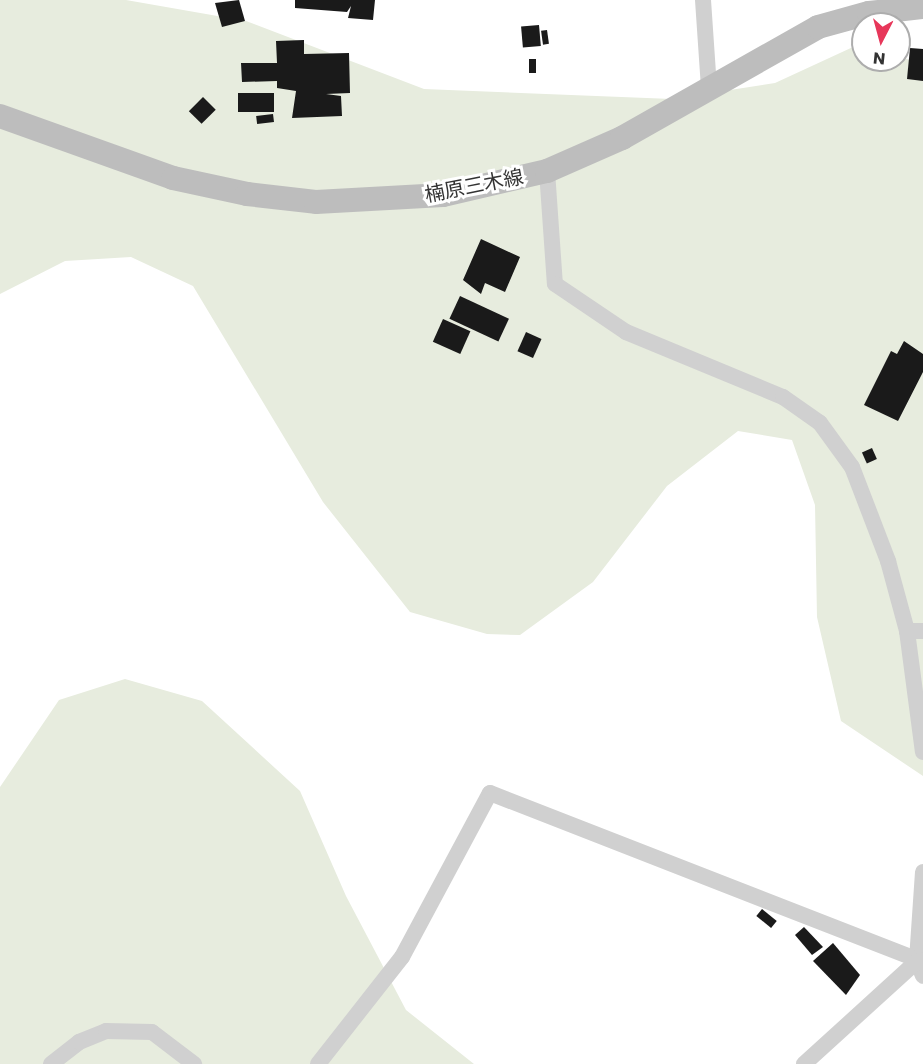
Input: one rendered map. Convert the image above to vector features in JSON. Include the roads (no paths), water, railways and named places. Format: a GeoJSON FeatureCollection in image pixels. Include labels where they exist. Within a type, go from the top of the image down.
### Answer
{"type":"FeatureCollection","features":[{"type":"Feature","properties":{"kind":"main road","name":"楠原三木線"},"geometry":{"type":"LineString","coordinates":[[0,116],[173,178],[316,202],[443,195],[547,171],[622,138],[818,27],[869,13],[923,7]]}},
{"type":"Feature","properties":{"kind":"street"},"geometry":{"type":"LineString","coordinates":[[703,0],[709,87]]}},
{"type":"Feature","properties":{"kind":"street"},"geometry":{"type":"LineString","coordinates":[[547,171],[555,284],[626,332],[783,397],[820,423],[852,467],[915,631],[923,752]]}},
{"type":"Feature","properties":{"kind":"street"},"geometry":{"type":"LineString","coordinates":[[318,1064],[402,957],[490,793],[921,966]]}},
{"type":"Feature","properties":{"kind":"street"},"geometry":{"type":"LineString","coordinates":[[804,1064],[921,966],[923,872]]}},
{"type":"Feature","properties":{"kind":"street"},"geometry":{"type":"LineString","coordinates":[[51,1064],[78,1042],[106,1031],[152,1032],[195,1064]]}}]}
